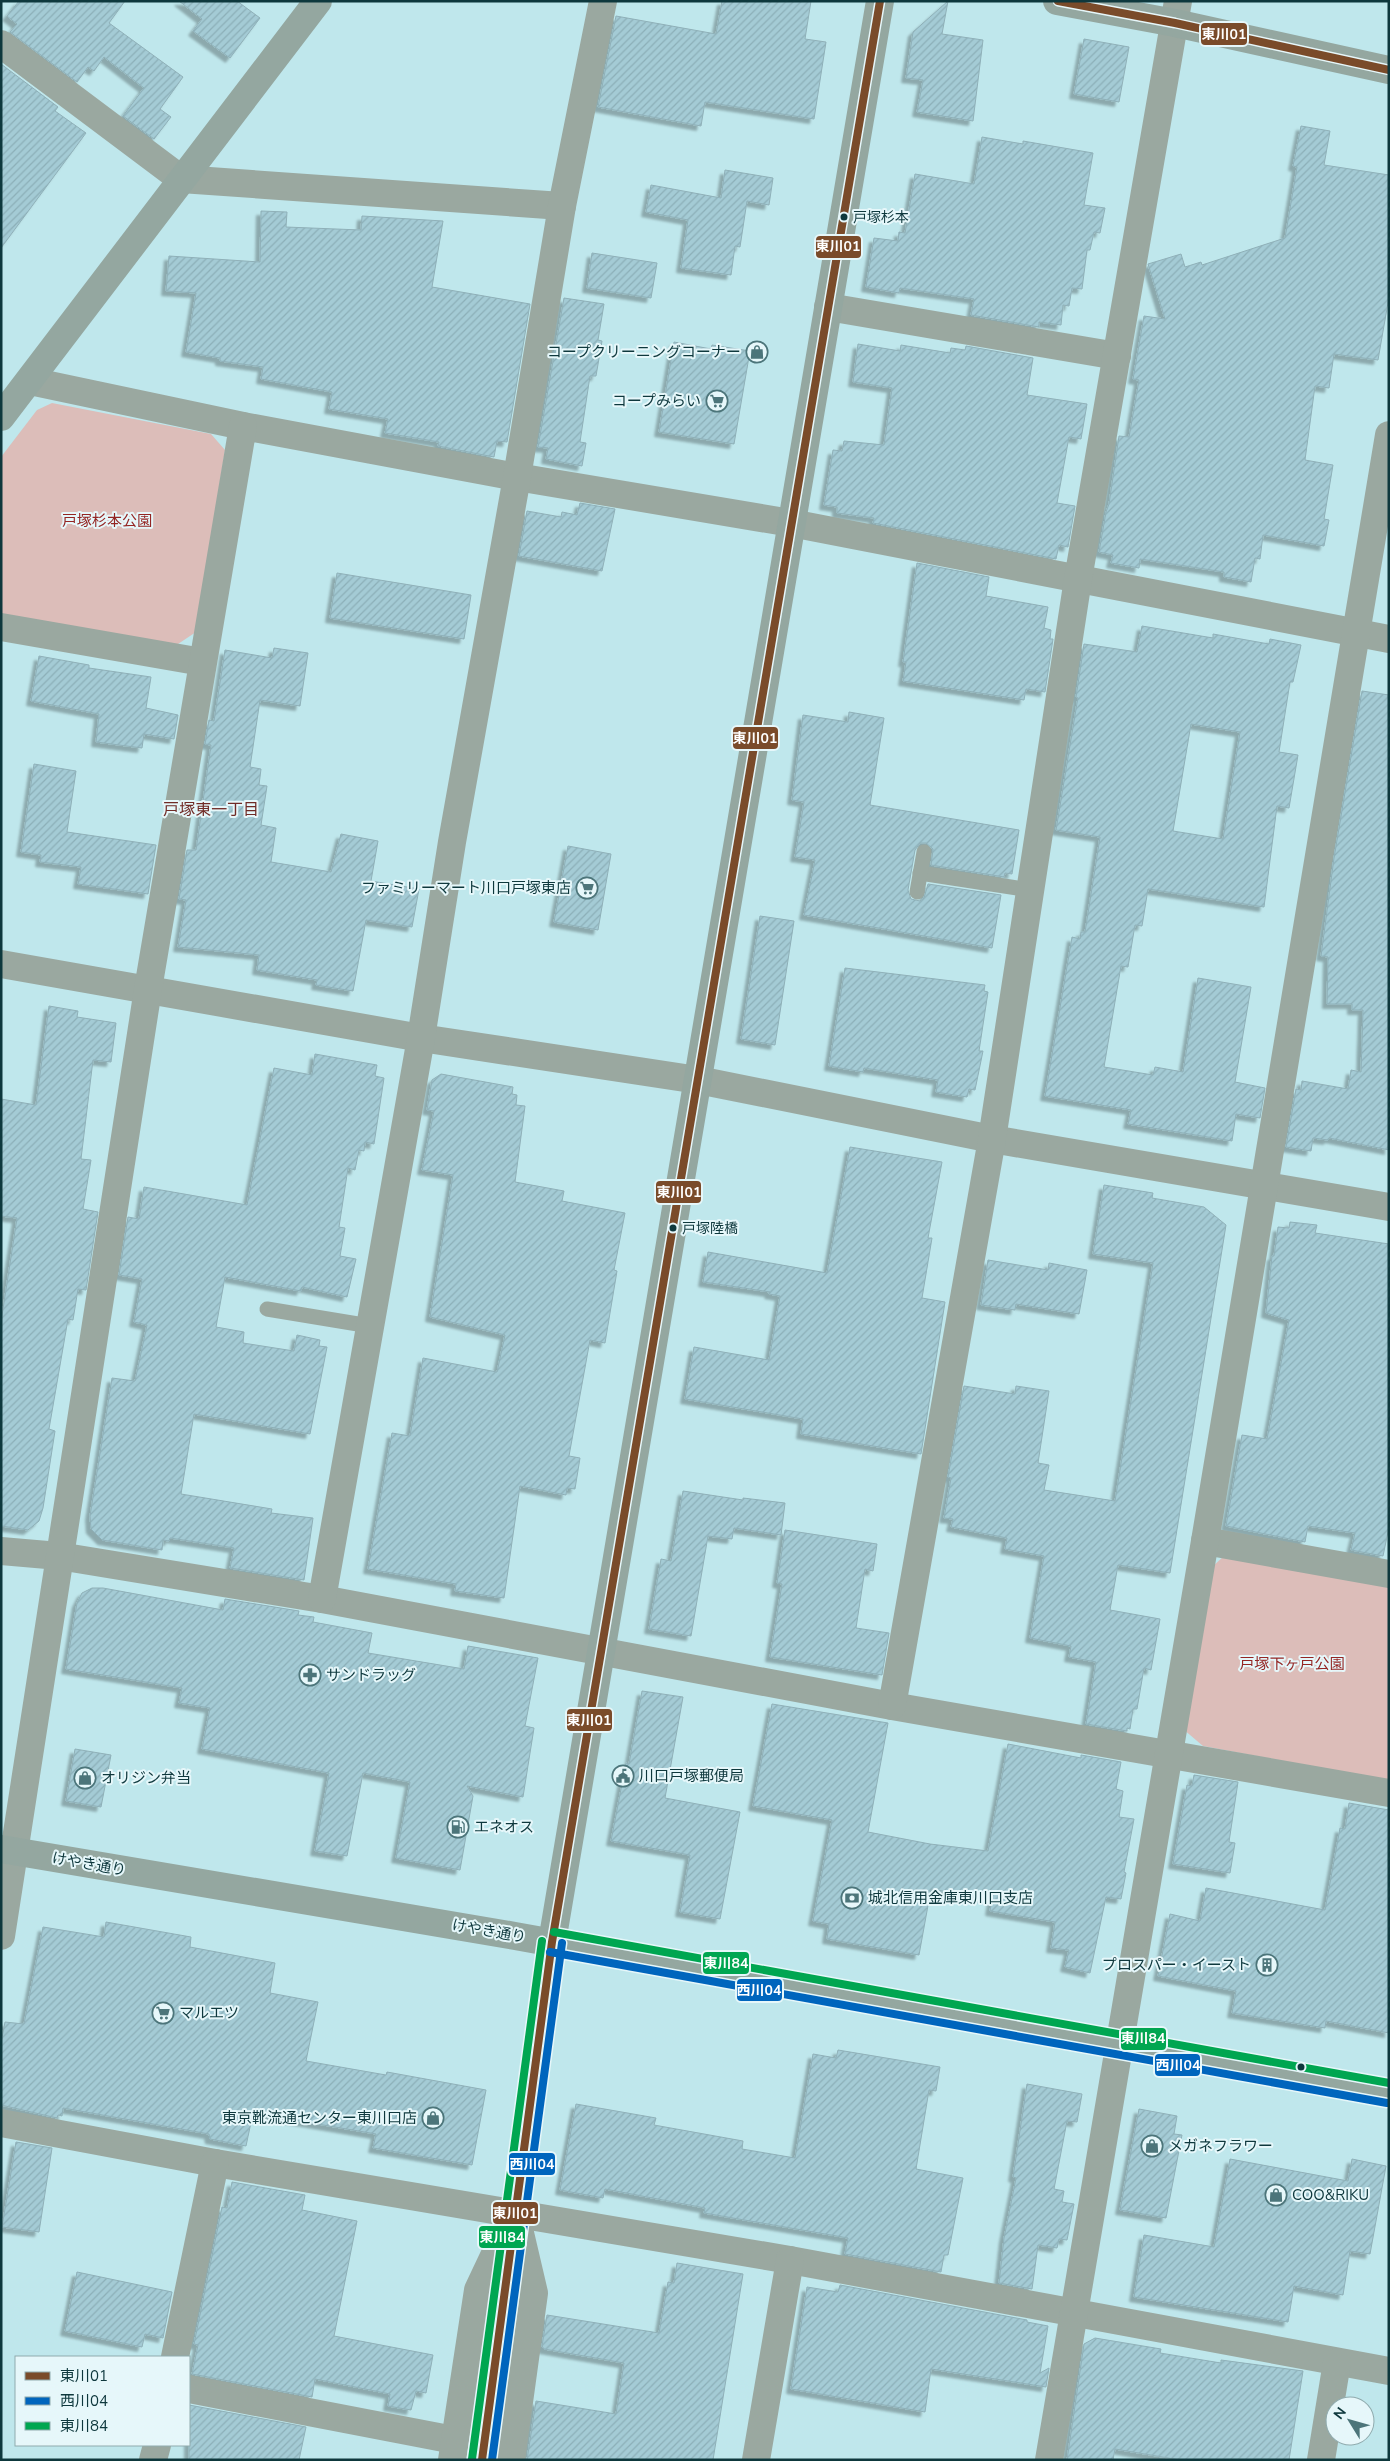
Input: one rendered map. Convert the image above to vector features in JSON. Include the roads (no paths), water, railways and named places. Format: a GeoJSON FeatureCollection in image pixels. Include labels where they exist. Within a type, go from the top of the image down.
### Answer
{"type":"FeatureCollection","features":[{"type":"Feature","properties":{"kind":"street"},"geometry":{"type":"LineString","coordinates":[[1,417],[318,1]]}},
{"type":"Feature","properties":{"kind":"street"},"geometry":{"type":"LineString","coordinates":[[322,1599],[421,1038],[452,842],[517,477],[562,206],[603,1]]}},
{"type":"Feature","properties":{"kind":"street"},"geometry":{"type":"LineString","coordinates":[[482,2460],[552,1942],[880,1]]}},
{"type":"Feature","properties":{"kind":"street"},"geometry":{"type":"LineString","coordinates":[[1058,1],[1176,12],[1389,70]]}},
{"type":"Feature","properties":{"kind":"street"},"geometry":{"type":"LineString","coordinates":[[892,1706],[992,1139],[1078,579],[1176,12]]}},
{"type":"Feature","properties":{"kind":"street"},"geometry":{"type":"LineString","coordinates":[[1,44],[181,179],[562,206]]}},
{"type":"Feature","properties":{"kind":"street"},"geometry":{"type":"LineString","coordinates":[[828,307],[1117,356]]}},
{"type":"Feature","properties":{"kind":"street"},"geometry":{"type":"LineString","coordinates":[[30,381],[243,426],[517,477],[791,523],[1389,639]]}},
{"type":"Feature","properties":{"kind":"street"},"geometry":{"type":"LineString","coordinates":[[1,1936],[8,1850],[59,1556],[148,989],[243,426]]}},
{"type":"Feature","properties":{"kind":"street"},"geometry":{"type":"LineString","coordinates":[[1049,2460],[1205,1542],[1354,632],[1389,435]]}},
{"type":"Feature","properties":{"kind":"street"},"geometry":{"type":"LineString","coordinates":[[1,627],[202,662]]}},
{"type":"Feature","properties":{"kind":"street"},"geometry":{"type":"LineString","coordinates":[[1,964],[421,1038],[698,1080],[992,1139],[1389,1207]]}},
{"type":"Feature","properties":{"kind":"street"},"geometry":{"type":"LineString","coordinates":[[1205,1542],[1389,1574]]}},
{"type":"Feature","properties":{"kind":"street"},"geometry":{"type":"LineString","coordinates":[[1,1551],[59,1556],[322,1599],[892,1706],[1389,1792]]}},
{"type":"Feature","properties":{"kind":"street","name":"けやき通り"},"geometry":{"type":"LineString","coordinates":[[8,1850],[552,1942],[1389,2093]]}},
{"type":"Feature","properties":{"kind":"street"},"geometry":{"type":"LineString","coordinates":[[1,2123],[215,2163],[515,2212],[790,2260],[1074,2314],[1389,2370]]}},
{"type":"Feature","properties":{"kind":"street"},"geometry":{"type":"LineString","coordinates":[[175,2356],[215,2163]]}},
{"type":"Feature","properties":{"kind":"street"},"geometry":{"type":"LineString","coordinates":[[190,2389],[453,2450],[478,2290],[515,2212]]}},
{"type":"Feature","properties":{"kind":"street"},"geometry":{"type":"LineString","coordinates":[[511,2460],[534,2293],[515,2212]]}},
{"type":"Feature","properties":{"kind":"street"},"geometry":{"type":"LineString","coordinates":[[756,2460],[790,2260]]}},
{"type":"Feature","properties":{"kind":"street"},"geometry":{"type":"LineString","coordinates":[[1321,2460],[1337,2362]]}},
{"type":"Feature","properties":{"kind":"street"},"geometry":{"type":"LineString","coordinates":[[153,2460],[156,2446]]}},
{"type":"Feature","properties":{"kind":"lane"},"geometry":{"type":"LineString","coordinates":[[917,892],[924,852]]}},
{"type":"Feature","properties":{"kind":"lane"},"geometry":{"type":"LineString","coordinates":[[920,873],[1030,890]]}},
{"type":"Feature","properties":{"kind":"lane"},"geometry":{"type":"LineString","coordinates":[[267,1309],[370,1326]]}},
{"type":"Feature","properties":{"kind":"place","name":"戸塚杉本"},"geometry":{"type":"Point","coordinates":[844,217]}},
{"type":"Feature","properties":{"kind":"place","name":"コープクリーニングコーナー"},"geometry":{"type":"Point","coordinates":[757,352]}},
{"type":"Feature","properties":{"kind":"place","name":"コープみらい"},"geometry":{"type":"Point","coordinates":[717,401]}},
{"type":"Feature","properties":{"kind":"place","name":"ファミリーマート川口戸塚東店"},"geometry":{"type":"Point","coordinates":[587,888]}},
{"type":"Feature","properties":{"kind":"place","name":"戸塚陸橋"},"geometry":{"type":"Point","coordinates":[673,1228]}},
{"type":"Feature","properties":{"kind":"place","name":"サンドラッグ"},"geometry":{"type":"Point","coordinates":[310,1675]}},
{"type":"Feature","properties":{"kind":"place","name":"川口戸塚郵便局"},"geometry":{"type":"Point","coordinates":[623,1776]}},
{"type":"Feature","properties":{"kind":"place","name":"オリジン弁当"},"geometry":{"type":"Point","coordinates":[85,1778]}},
{"type":"Feature","properties":{"kind":"place","name":"エネオス"},"geometry":{"type":"Point","coordinates":[458,1827]}},
{"type":"Feature","properties":{"kind":"place","name":"城北信用金庫東川口支店"},"geometry":{"type":"Point","coordinates":[852,1898]}},
{"type":"Feature","properties":{"kind":"place","name":"プロスパー・イースト"},"geometry":{"type":"Point","coordinates":[1267,1965]}},
{"type":"Feature","properties":{"kind":"place","name":"マルエツ"},"geometry":{"type":"Point","coordinates":[163,2013]}},
{"type":"Feature","properties":{"kind":"place","name":"東京靴流通センター東川口店"},"geometry":{"type":"Point","coordinates":[433,2118]}},
{"type":"Feature","properties":{"kind":"place","name":"メガネフラワー"},"geometry":{"type":"Point","coordinates":[1152,2146]}},
{"type":"Feature","properties":{"kind":"place","name":"COO&RIKU"},"geometry":{"type":"Point","coordinates":[1276,2195]}},
{"type":"Feature","properties":{"kind":"district","name":"戸塚東一丁目"},"geometry":{"type":"Point","coordinates":[211,809]}},
{"type":"Feature","properties":{"kind":"park label","name":"戸塚杉本公園"},"geometry":{"type":"Point","coordinates":[107,521]}},
{"type":"Feature","properties":{"kind":"park label","name":"戸塚下ヶ戸公園"},"geometry":{"type":"Point","coordinates":[1292,1664]}}]}
